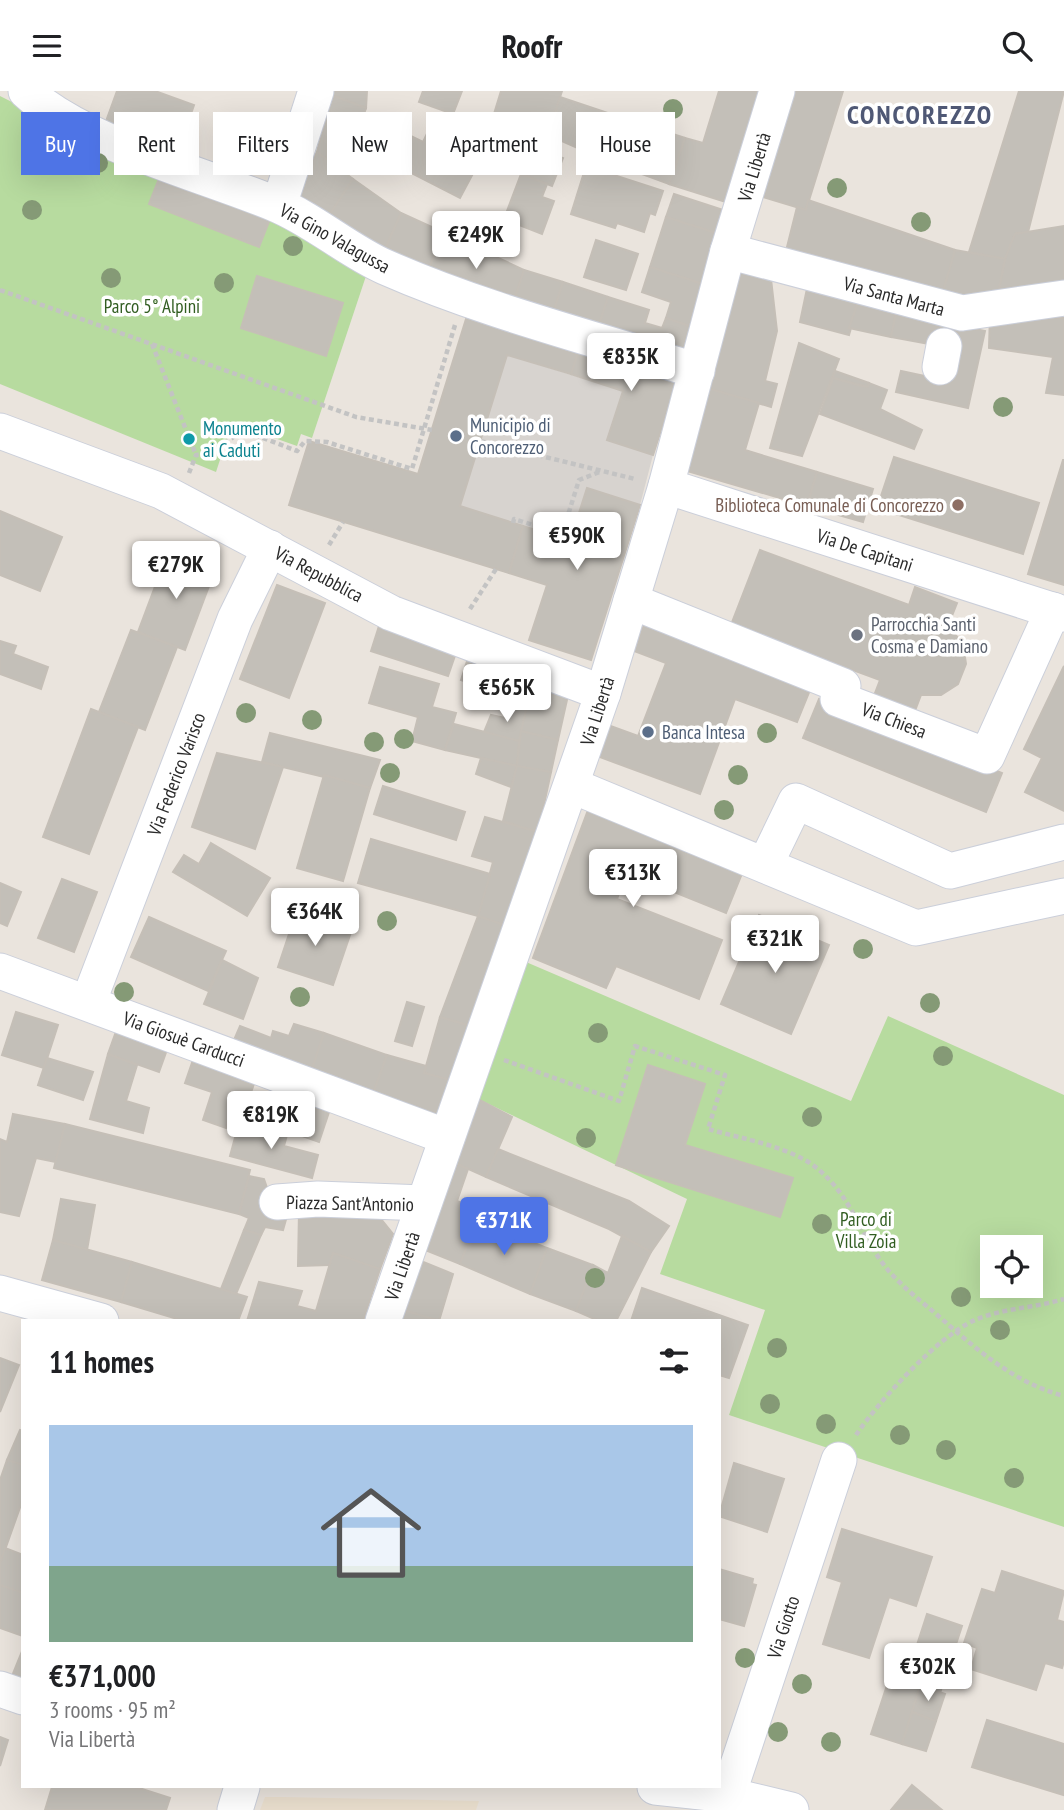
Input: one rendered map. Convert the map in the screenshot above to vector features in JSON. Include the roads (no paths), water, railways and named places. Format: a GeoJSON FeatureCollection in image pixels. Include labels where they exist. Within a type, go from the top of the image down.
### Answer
{"type":"FeatureCollection","features":[{"type":"Feature","properties":{"kind":"street","name":"Via Gino Valagussa"},"geometry":{"type":"LineString","coordinates":[[26,91],[37,101],[86,131],[279,205],[383,266],[463,297],[697,371]]}},
{"type":"Feature","properties":{"kind":"street"},"geometry":{"type":"LineString","coordinates":[[279,205],[316,91]]}},
{"type":"Feature","properties":{"kind":"street","name":"Via Libertà"},"geometry":{"type":"LineString","coordinates":[[384,1319],[573,786],[603,693],[666,486],[728,251],[777,91]]}},
{"type":"Feature","properties":{"kind":"street","name":"Via Santa Marta"},"geometry":{"type":"LineString","coordinates":[[728,251],[946,337],[962,313],[1064,298]]}},
{"type":"Feature","properties":{"kind":"street","name":"Via Repubblica"},"geometry":{"type":"LineString","coordinates":[[0,431],[161,491],[391,613],[603,693]]}},
{"type":"Feature","properties":{"kind":"street","name":"Via De Capitani"},"geometry":{"type":"LineString","coordinates":[[666,486],[1059,612]]}},
{"type":"Feature","properties":{"kind":"street","name":"Via Federico Varisco"},"geometry":{"type":"LineString","coordinates":[[88,1003],[235,619],[270,548]]}},
{"type":"Feature","properties":{"kind":"street","name":"Via Chiesa"},"geometry":{"type":"LineString","coordinates":[[631,601],[844,686],[838,699],[988,756],[1059,612]]}},
{"type":"Feature","properties":{"kind":"street"},"geometry":{"type":"LineString","coordinates":[[573,786],[916,928],[1064,896]]}},
{"type":"Feature","properties":{"kind":"street"},"geometry":{"type":"LineString","coordinates":[[765,865],[796,801],[950,871],[1064,842]]}},
{"type":"Feature","properties":{"kind":"street","name":"Via Giosuè Carducci"},"geometry":{"type":"LineString","coordinates":[[0,971],[447,1137]]}},
{"type":"Feature","properties":{"kind":"street","name":"Piazza Sant'Antonio"},"geometry":{"type":"LineString","coordinates":[[277,1202],[318,1199],[424,1203]]}},
{"type":"Feature","properties":{"kind":"street"},"geometry":{"type":"LineString","coordinates":[[0,1293],[95,1319]]}},
{"type":"Feature","properties":{"kind":"street","name":"Via Giotto"},"geometry":{"type":"LineString","coordinates":[[728,1795],[839,1460]]}},
{"type":"Feature","properties":{"kind":"street"},"geometry":{"type":"LineString","coordinates":[[0,1689],[21,1696]]}},
{"type":"Feature","properties":{"kind":"street"},"geometry":{"type":"LineString","coordinates":[[235,1810],[243,1788]]}},
{"type":"Feature","properties":{"kind":"street"},"geometry":{"type":"LineString","coordinates":[[664,1788],[728,1795],[791,1810]]}},
{"type":"Feature","properties":{"kind":"place","name":"Municipio di Concorezzo"},"geometry":{"type":"Point","coordinates":[456,436]}},
{"type":"Feature","properties":{"kind":"place","name":"Monumento ai Caduti"},"geometry":{"type":"Point","coordinates":[189,439]}},
{"type":"Feature","properties":{"kind":"place","name":"Biblioteca Comunale di Concorezzo"},"geometry":{"type":"Point","coordinates":[958,505]}},
{"type":"Feature","properties":{"kind":"place","name":"Parrocchia Santi Cosma e Damiano"},"geometry":{"type":"Point","coordinates":[857,635]}},
{"type":"Feature","properties":{"kind":"place","name":"Banca Intesa"},"geometry":{"type":"Point","coordinates":[648,732]}},
{"type":"Feature","properties":{"kind":"district","name":"CONCOREZZO"},"geometry":{"type":"Point","coordinates":[920,115]}},
{"type":"Feature","properties":{"kind":"park label","name":"Parco 5° Alpini"},"geometry":{"type":"Point","coordinates":[152,306]}},
{"type":"Feature","properties":{"kind":"park label","name":"Parco di Villa Zoia"},"geometry":{"type":"Point","coordinates":[866,1230]}}]}
